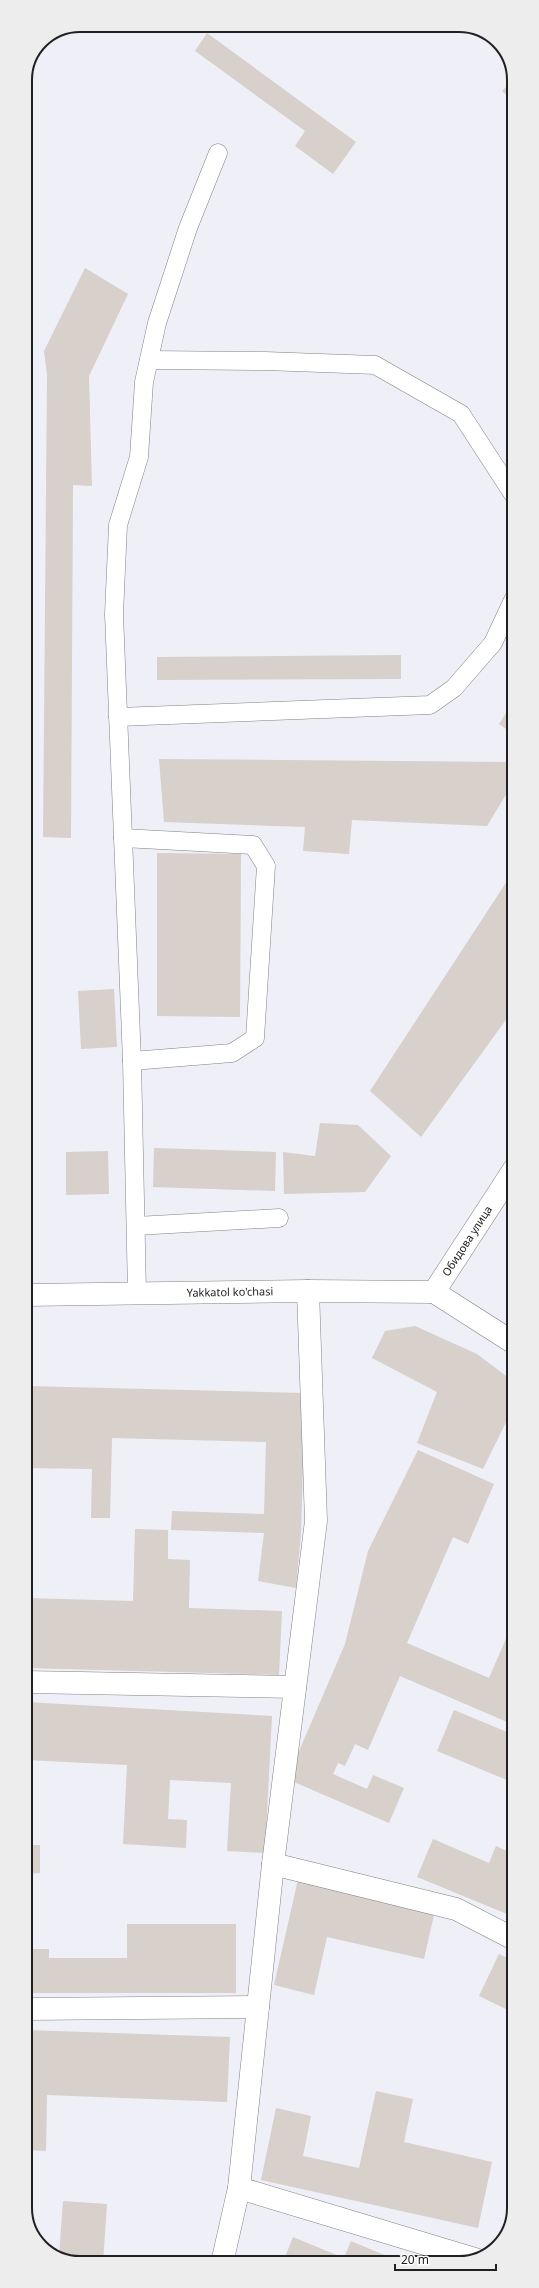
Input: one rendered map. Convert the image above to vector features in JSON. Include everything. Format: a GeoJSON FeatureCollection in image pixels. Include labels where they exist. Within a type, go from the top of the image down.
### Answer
{"type":"FeatureCollection","features":[{"type":"Feature","properties":{"kind":"street","name":"Обидова улица"},"geometry":{"type":"LineString","coordinates":[[434,1292],[507,1181]]}},
{"type":"Feature","properties":{"kind":"street","name":"Yakkatol ko'chasi"},"geometry":{"type":"LineString","coordinates":[[32,1295],[308,1291],[434,1292]]}},
{"type":"Feature","properties":{"kind":"street"},"geometry":{"type":"LineString","coordinates":[[223,2256],[239,2188],[273,1864],[316,1521],[308,1291]]}},
{"type":"Feature","properties":{"kind":"street"},"geometry":{"type":"LineString","coordinates":[[434,1292],[507,1338]]}},
{"type":"Feature","properties":{"kind":"street"},"geometry":{"type":"LineString","coordinates":[[32,1682],[295,1687]]}},
{"type":"Feature","properties":{"kind":"street"},"geometry":{"type":"LineString","coordinates":[[273,1864],[456,1909],[507,1935]]}},
{"type":"Feature","properties":{"kind":"street"},"geometry":{"type":"LineString","coordinates":[[32,2009],[258,2007]]}},
{"type":"Feature","properties":{"kind":"street"},"geometry":{"type":"LineString","coordinates":[[239,2188],[464,2256]]}},
{"type":"Feature","properties":{"kind":"lane"},"geometry":{"type":"LineString","coordinates":[[137,1293],[132,1061],[114,614],[118,525],[139,457],[144,382],[157,323],[188,228],[218,153]]}},
{"type":"Feature","properties":{"kind":"lane"},"geometry":{"type":"LineString","coordinates":[[149,360],[265,361],[375,365],[461,414],[507,485]]}},
{"type":"Feature","properties":{"kind":"lane"},"geometry":{"type":"LineString","coordinates":[[118,717],[430,705],[454,688],[493,643],[507,613]]}},
{"type":"Feature","properties":{"kind":"lane"},"geometry":{"type":"LineString","coordinates":[[123,838],[253,844],[266,866],[255,1038],[232,1053],[132,1061]]}},
{"type":"Feature","properties":{"kind":"lane"},"geometry":{"type":"LineString","coordinates":[[136,1226],[279,1218]]}},
{"type":"Feature","properties":{"kind":"building"},"geometry":{"type":"Polygon","coordinates":[[[207,33],[356,142],[333,174],[295,146],[305,131],[195,51],[207,33]]]}},
{"type":"Feature","properties":{"kind":"building"},"geometry":{"type":"Polygon","coordinates":[[[507,86],[507,96],[502,91],[507,86]]]}},
{"type":"Feature","properties":{"kind":"building"},"geometry":{"type":"Polygon","coordinates":[[[85,268],[128,294],[89,376],[92,486],[73,485],[71,838],[43,837],[47,375],[44,351],[85,268]]]}},
{"type":"Feature","properties":{"kind":"building"},"geometry":{"type":"Polygon","coordinates":[[[401,655],[401,679],[157,680],[157,657],[401,655]]]}},
{"type":"Feature","properties":{"kind":"building"},"geometry":{"type":"Polygon","coordinates":[[[507,711],[507,730],[499,724],[507,711]]]}},
{"type":"Feature","properties":{"kind":"building"},"geometry":{"type":"Polygon","coordinates":[[[159,759],[507,762],[507,793],[487,826],[352,820],[349,854],[303,851],[305,827],[164,822],[159,759]]]}},
{"type":"Feature","properties":{"kind":"building"},"geometry":{"type":"Polygon","coordinates":[[[157,853],[241,854],[240,1017],[157,1016],[157,853]]]}},
{"type":"Feature","properties":{"kind":"building"},"geometry":{"type":"Polygon","coordinates":[[[507,881],[507,1018],[421,1137],[370,1091],[507,881]]]}},
{"type":"Feature","properties":{"kind":"building"},"geometry":{"type":"Polygon","coordinates":[[[114,989],[117,1047],[81,1049],[78,991],[114,989]]]}},
{"type":"Feature","properties":{"kind":"building"},"geometry":{"type":"Polygon","coordinates":[[[320,1123],[358,1125],[391,1156],[365,1192],[284,1194],[283,1152],[315,1156],[320,1123]]]}},
{"type":"Feature","properties":{"kind":"building"},"geometry":{"type":"Polygon","coordinates":[[[154,1148],[276,1152],[275,1191],[153,1187],[154,1148]]]}},
{"type":"Feature","properties":{"kind":"building"},"geometry":{"type":"Polygon","coordinates":[[[108,1151],[109,1194],[66,1195],[66,1152],[108,1151]]]}},
{"type":"Feature","properties":{"kind":"building"},"geometry":{"type":"Polygon","coordinates":[[[415,1326],[477,1354],[507,1377],[507,1420],[483,1469],[417,1443],[437,1392],[372,1358],[385,1331],[415,1326]]]}},
{"type":"Feature","properties":{"kind":"building"},"geometry":{"type":"Polygon","coordinates":[[[32,1386],[305,1393],[301,1533],[296,1588],[258,1581],[264,1533],[171,1530],[172,1511],[264,1514],[266,1442],[112,1438],[110,1518],[91,1518],[92,1469],[32,1468],[32,1386]]]}},
{"type":"Feature","properties":{"kind":"building"},"geometry":{"type":"Polygon","coordinates":[[[418,1450],[494,1484],[468,1544],[453,1537],[407,1643],[489,1678],[507,1636],[507,1722],[400,1676],[368,1750],[355,1744],[345,1766],[338,1763],[333,1774],[367,1789],[373,1775],[404,1788],[389,1823],[287,1779],[345,1644],[368,1551],[418,1450]]]}},
{"type":"Feature","properties":{"kind":"building"},"geometry":{"type":"Polygon","coordinates":[[[135,1529],[168,1530],[168,1559],[190,1560],[189,1608],[282,1611],[279,1675],[32,1668],[32,1598],[133,1601],[135,1529]]]}},
{"type":"Feature","properties":{"kind":"building"},"geometry":{"type":"Polygon","coordinates":[[[32,1702],[272,1716],[265,1853],[227,1851],[231,1783],[170,1780],[168,1819],[187,1820],[186,1848],[123,1844],[127,1765],[32,1760],[32,1702]]]}},
{"type":"Feature","properties":{"kind":"building"},"geometry":{"type":"Polygon","coordinates":[[[454,1710],[507,1732],[507,1780],[437,1751],[454,1710]]]}},
{"type":"Feature","properties":{"kind":"building"},"geometry":{"type":"Polygon","coordinates":[[[433,1839],[489,1863],[496,1846],[507,1851],[507,1914],[417,1877],[433,1839]]]}},
{"type":"Feature","properties":{"kind":"building"},"geometry":{"type":"Polygon","coordinates":[[[32,1845],[40,1845],[40,1873],[32,1874],[32,1845]]]}},
{"type":"Feature","properties":{"kind":"building"},"geometry":{"type":"Polygon","coordinates":[[[299,1875],[436,1906],[424,1959],[327,1937],[314,1995],[274,1985],[299,1875]]]}},
{"type":"Feature","properties":{"kind":"building"},"geometry":{"type":"Polygon","coordinates":[[[127,1924],[236,1924],[236,1993],[32,1993],[32,1949],[49,1949],[49,1958],[127,1958],[127,1924]]]}},
{"type":"Feature","properties":{"kind":"building"},"geometry":{"type":"Polygon","coordinates":[[[499,1954],[507,1958],[507,2010],[479,1996],[499,1954]]]}},
{"type":"Feature","properties":{"kind":"building"},"geometry":{"type":"Polygon","coordinates":[[[32,2030],[230,2037],[227,2102],[47,2095],[46,2151],[32,2150],[32,2030]]]}},
{"type":"Feature","properties":{"kind":"building"},"geometry":{"type":"Polygon","coordinates":[[[376,2091],[413,2099],[404,2142],[492,2162],[478,2228],[261,2180],[276,2108],[311,2116],[303,2156],[359,2168],[376,2091]]]}},
{"type":"Feature","properties":{"kind":"building"},"geometry":{"type":"Polygon","coordinates":[[[63,2201],[107,2204],[103,2256],[76,2256],[59,2251],[63,2201]]]}},
{"type":"Feature","properties":{"kind":"building"},"geometry":{"type":"Polygon","coordinates":[[[293,2237],[339,2256],[285,2256],[293,2237]]]}},
{"type":"Feature","properties":{"kind":"building"},"geometry":{"type":"Polygon","coordinates":[[[351,2241],[387,2256],[345,2256],[351,2241]]]}}]}
